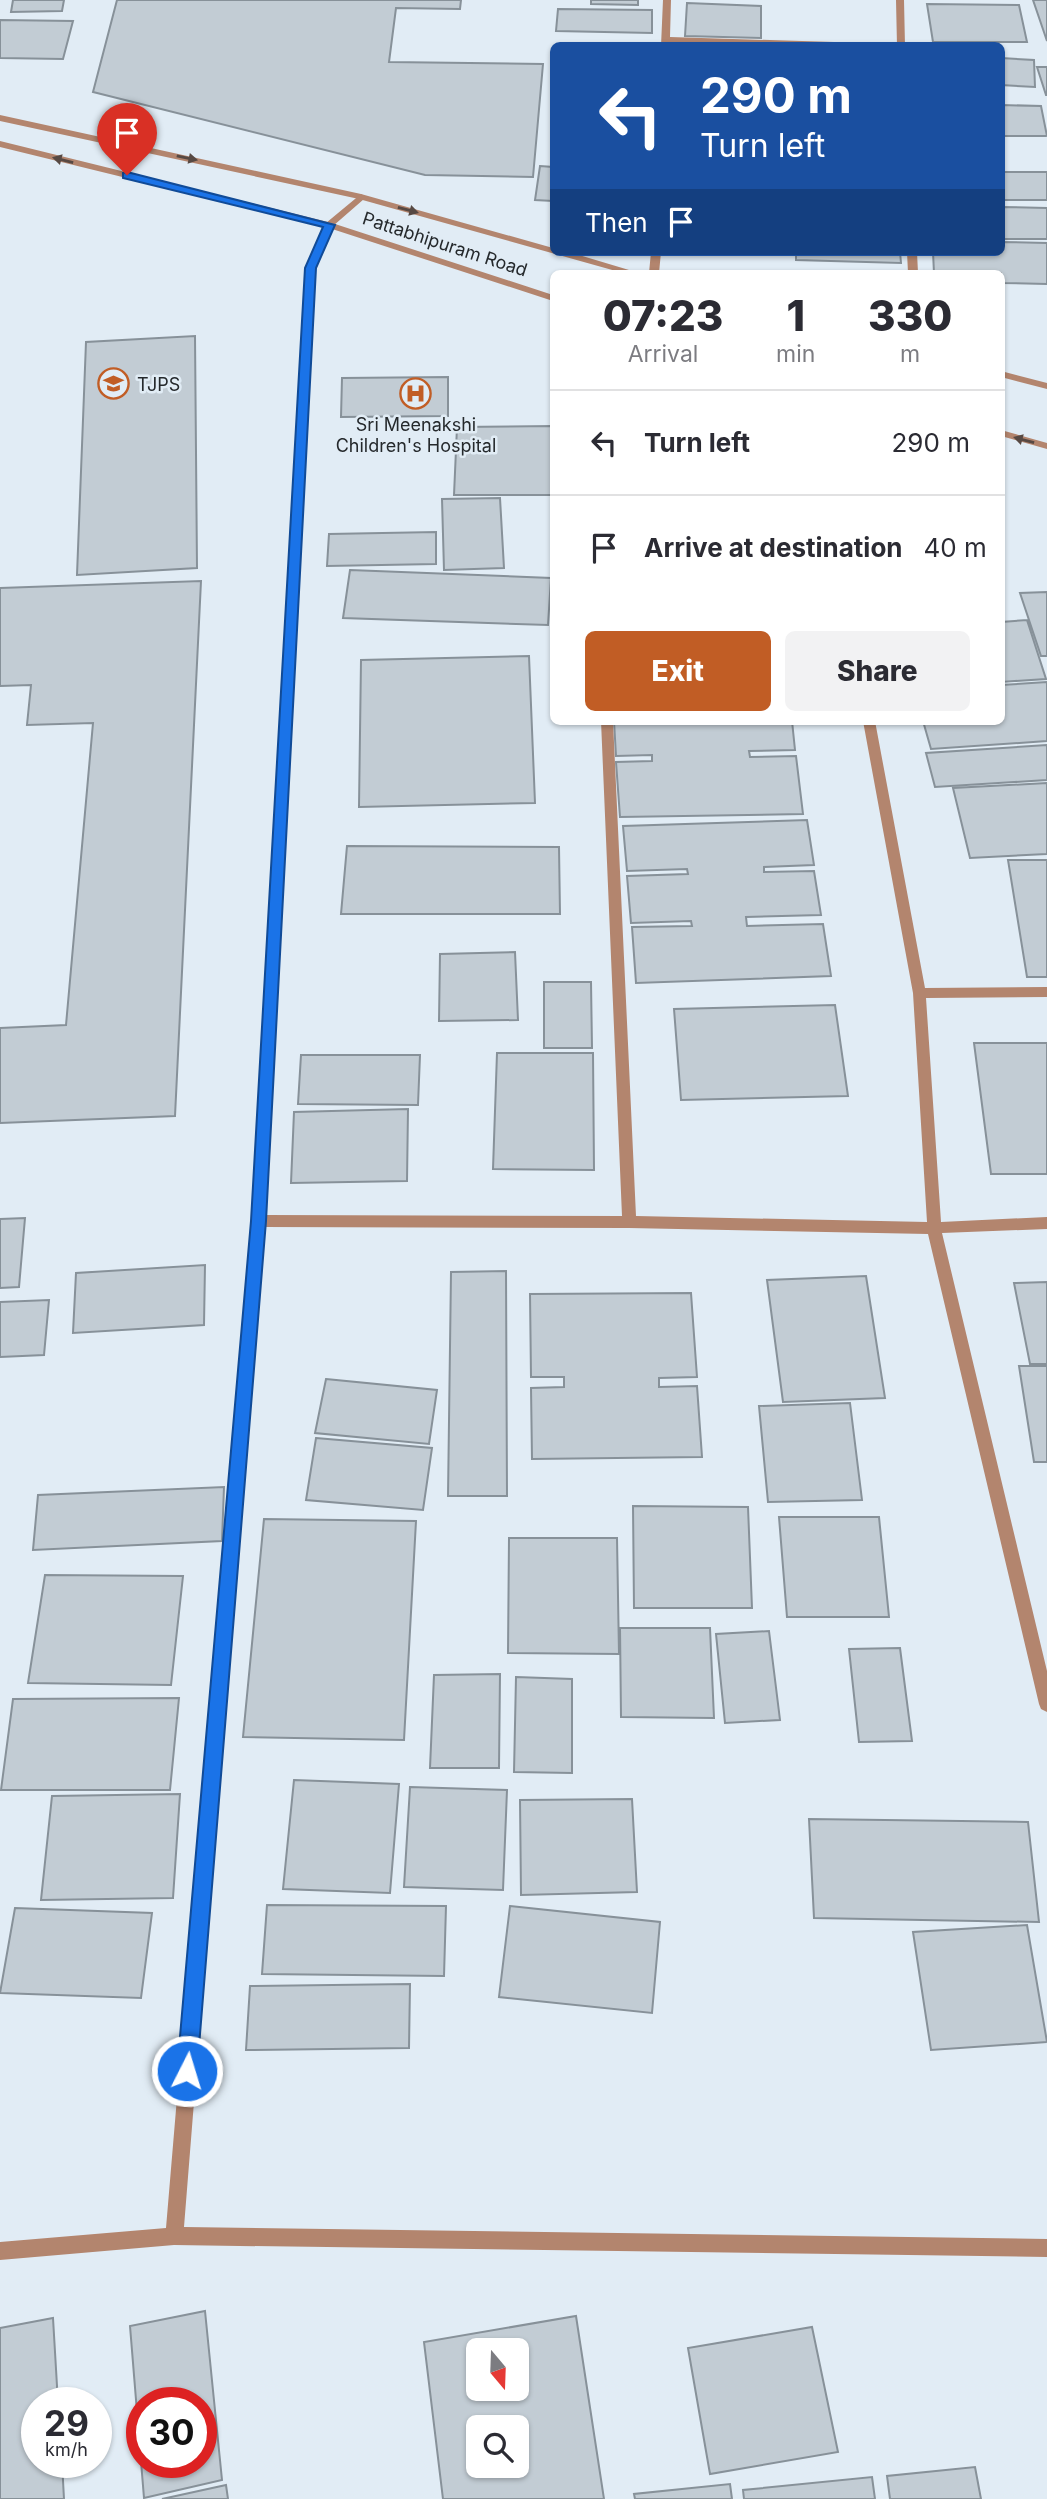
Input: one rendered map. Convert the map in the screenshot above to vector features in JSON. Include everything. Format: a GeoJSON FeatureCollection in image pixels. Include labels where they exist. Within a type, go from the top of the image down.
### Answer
{"type":"FeatureCollection","features":[{"type":"Feature","properties":{"kind":"street"},"geometry":{"type":"LineString","coordinates":[[665,42],[667,0]]}},
{"type":"Feature","properties":{"kind":"street"},"geometry":{"type":"LineString","coordinates":[[900,0],[901,42]]}},
{"type":"Feature","properties":{"kind":"street","name":"Pattabhipuram Road"},"geometry":{"type":"LineString","coordinates":[[0,118],[361,197],[550,249]]}},
{"type":"Feature","properties":{"kind":"street","name":"Pattabhipuram Road"},"geometry":{"type":"LineString","coordinates":[[0,144],[329,225],[550,297]]}},
{"type":"Feature","properties":{"kind":"street"},"geometry":{"type":"LineString","coordinates":[[174,2236],[258,1221],[310,268],[329,225],[361,197]]}},
{"type":"Feature","properties":{"kind":"street","name":"Pattabhipuram Road"},"geometry":{"type":"LineString","coordinates":[[572,256],[623,270]]}},
{"type":"Feature","properties":{"kind":"street"},"geometry":{"type":"LineString","coordinates":[[1005,375],[1047,386]]}},
{"type":"Feature","properties":{"kind":"street"},"geometry":{"type":"LineString","coordinates":[[1005,434],[1047,446]]}},
{"type":"Feature","properties":{"kind":"street"},"geometry":{"type":"LineString","coordinates":[[607,725],[629,1222]]}},
{"type":"Feature","properties":{"kind":"street"},"geometry":{"type":"LineString","coordinates":[[870,725],[919,992],[933,1228],[1047,1704]]}},
{"type":"Feature","properties":{"kind":"street"},"geometry":{"type":"LineString","coordinates":[[919,992],[1047,992]]}},
{"type":"Feature","properties":{"kind":"street"},"geometry":{"type":"LineString","coordinates":[[258,1221],[629,1222],[933,1228],[1047,1223]]}},
{"type":"Feature","properties":{"kind":"street"},"geometry":{"type":"LineString","coordinates":[[0,2251],[174,2236],[1047,2248]]}},
{"type":"Feature","properties":{"kind":"building"},"geometry":{"type":"Polygon","coordinates":[[[13,0],[64,0],[62,11],[11,12],[13,0]]]}},
{"type":"Feature","properties":{"kind":"building"},"geometry":{"type":"Polygon","coordinates":[[[117,0],[461,0],[460,9],[396,8],[389,62],[543,64],[533,177],[425,175],[93,92],[117,0]]]}},
{"type":"Feature","properties":{"kind":"building"},"geometry":{"type":"Polygon","coordinates":[[[591,0],[638,0],[638,5],[591,4],[591,0]]]}},
{"type":"Feature","properties":{"kind":"building"},"geometry":{"type":"Polygon","coordinates":[[[1033,0],[1047,0],[1047,41],[1033,0]]]}},
{"type":"Feature","properties":{"kind":"building"},"geometry":{"type":"Polygon","coordinates":[[[687,3],[761,6],[761,38],[685,36],[687,3]]]}},
{"type":"Feature","properties":{"kind":"building"},"geometry":{"type":"Polygon","coordinates":[[[927,4],[1019,5],[1027,42],[933,42],[927,4]]]}},
{"type":"Feature","properties":{"kind":"building"},"geometry":{"type":"Polygon","coordinates":[[[558,9],[652,10],[652,33],[556,31],[558,9]]]}},
{"type":"Feature","properties":{"kind":"building"},"geometry":{"type":"Polygon","coordinates":[[[0,20],[73,21],[63,59],[0,58],[0,20]]]}},
{"type":"Feature","properties":{"kind":"building"},"geometry":{"type":"Polygon","coordinates":[[[1005,58],[1034,60],[1035,87],[1005,85],[1005,58]]]}},
{"type":"Feature","properties":{"kind":"building"},"geometry":{"type":"Polygon","coordinates":[[[1037,67],[1047,67],[1047,95],[1046,95],[1037,67]]]}},
{"type":"Feature","properties":{"kind":"building"},"geometry":{"type":"Polygon","coordinates":[[[1005,105],[1041,106],[1047,136],[1005,136],[1005,105]]]}},
{"type":"Feature","properties":{"kind":"building"},"geometry":{"type":"Polygon","coordinates":[[[540,166],[550,167],[550,201],[535,200],[540,166]]]}},
{"type":"Feature","properties":{"kind":"building"},"geometry":{"type":"Polygon","coordinates":[[[1005,172],[1047,172],[1047,200],[1005,200],[1005,172]]]}},
{"type":"Feature","properties":{"kind":"building"},"geometry":{"type":"Polygon","coordinates":[[[1005,207],[1047,208],[1047,239],[1005,239],[1005,207]]]}},
{"type":"Feature","properties":{"kind":"building"},"geometry":{"type":"Polygon","coordinates":[[[1005,242],[1047,243],[1047,284],[1005,283],[1005,270],[934,270],[933,256],[1005,256],[1005,242]]]}},
{"type":"Feature","properties":{"kind":"building"},"geometry":{"type":"Polygon","coordinates":[[[796,256],[900,256],[901,263],[796,260],[796,256]]]}},
{"type":"Feature","properties":{"kind":"building"},"geometry":{"type":"Polygon","coordinates":[[[195,336],[197,568],[77,575],[86,342],[195,336]]]}},
{"type":"Feature","properties":{"kind":"building"},"geometry":{"type":"Polygon","coordinates":[[[448,377],[448,416],[341,417],[342,378],[448,377]]]}},
{"type":"Feature","properties":{"kind":"building"},"geometry":{"type":"Polygon","coordinates":[[[550,426],[550,495],[454,495],[457,427],[550,426]]]}},
{"type":"Feature","properties":{"kind":"building"},"geometry":{"type":"Polygon","coordinates":[[[500,498],[504,568],[444,570],[442,499],[500,498]]]}},
{"type":"Feature","properties":{"kind":"building"},"geometry":{"type":"Polygon","coordinates":[[[436,532],[436,564],[327,566],[329,534],[436,532]]]}},
{"type":"Feature","properties":{"kind":"building"},"geometry":{"type":"Polygon","coordinates":[[[350,570],[550,578],[548,625],[343,618],[350,570]]]}},
{"type":"Feature","properties":{"kind":"building"},"geometry":{"type":"Polygon","coordinates":[[[201,581],[175,1116],[0,1123],[0,1028],[66,1025],[93,723],[27,725],[31,685],[0,686],[0,588],[201,581]]]}},
{"type":"Feature","properties":{"kind":"building"},"geometry":{"type":"Polygon","coordinates":[[[1047,592],[1047,656],[1041,656],[1020,593],[1047,592]]]}},
{"type":"Feature","properties":{"kind":"building"},"geometry":{"type":"Polygon","coordinates":[[[1027,620],[1046,679],[1005,682],[1005,622],[1027,620]]]}},
{"type":"Feature","properties":{"kind":"building"},"geometry":{"type":"Polygon","coordinates":[[[529,656],[535,803],[359,807],[361,660],[529,656]]]}},
{"type":"Feature","properties":{"kind":"building"},"geometry":{"type":"Polygon","coordinates":[[[1047,682],[1047,741],[931,749],[924,725],[1005,725],[1005,685],[1047,682]]]}},
{"type":"Feature","properties":{"kind":"building"},"geometry":{"type":"Polygon","coordinates":[[[614,725],[792,725],[795,750],[749,751],[750,757],[796,756],[803,814],[620,817],[616,762],[652,761],[652,755],[616,756],[614,725]]]}},
{"type":"Feature","properties":{"kind":"building"},"geometry":{"type":"Polygon","coordinates":[[[1047,745],[1047,780],[935,787],[926,753],[1047,745]]]}},
{"type":"Feature","properties":{"kind":"building"},"geometry":{"type":"Polygon","coordinates":[[[1047,783],[1047,854],[970,858],[953,788],[1047,783]]]}},
{"type":"Feature","properties":{"kind":"building"},"geometry":{"type":"Polygon","coordinates":[[[807,820],[814,865],[764,867],[764,872],[814,871],[821,915],[746,917],[747,926],[823,924],[831,976],[636,983],[632,927],[692,926],[691,921],[631,923],[627,876],[688,874],[687,869],[627,871],[623,826],[807,820]]]}},
{"type":"Feature","properties":{"kind":"building"},"geometry":{"type":"Polygon","coordinates":[[[347,846],[559,847],[560,914],[341,914],[347,846]]]}},
{"type":"Feature","properties":{"kind":"building"},"geometry":{"type":"Polygon","coordinates":[[[1008,860],[1047,860],[1047,977],[1027,977],[1008,860]]]}},
{"type":"Feature","properties":{"kind":"building"},"geometry":{"type":"Polygon","coordinates":[[[515,952],[518,1020],[439,1021],[440,954],[515,952]]]}},
{"type":"Feature","properties":{"kind":"building"},"geometry":{"type":"Polygon","coordinates":[[[544,982],[591,982],[592,1048],[544,1048],[544,982]]]}},
{"type":"Feature","properties":{"kind":"building"},"geometry":{"type":"Polygon","coordinates":[[[835,1005],[848,1096],[681,1100],[674,1009],[835,1005]]]}},
{"type":"Feature","properties":{"kind":"building"},"geometry":{"type":"Polygon","coordinates":[[[974,1043],[1047,1043],[1047,1174],[991,1174],[974,1043]]]}},
{"type":"Feature","properties":{"kind":"building"},"geometry":{"type":"Polygon","coordinates":[[[497,1053],[593,1053],[594,1170],[493,1169],[497,1053]]]}},
{"type":"Feature","properties":{"kind":"building"},"geometry":{"type":"Polygon","coordinates":[[[301,1055],[420,1055],[418,1105],[298,1104],[301,1055]]]}},
{"type":"Feature","properties":{"kind":"building"},"geometry":{"type":"Polygon","coordinates":[[[408,1109],[407,1181],[291,1183],[294,1112],[408,1109]]]}},
{"type":"Feature","properties":{"kind":"building"},"geometry":{"type":"Polygon","coordinates":[[[25,1218],[19,1287],[0,1288],[0,1219],[25,1218]]]}},
{"type":"Feature","properties":{"kind":"building"},"geometry":{"type":"Polygon","coordinates":[[[205,1265],[204,1325],[73,1333],[76,1273],[205,1265]]]}},
{"type":"Feature","properties":{"kind":"building"},"geometry":{"type":"Polygon","coordinates":[[[506,1271],[507,1496],[448,1496],[451,1272],[506,1271]]]}},
{"type":"Feature","properties":{"kind":"building"},"geometry":{"type":"Polygon","coordinates":[[[866,1276],[885,1398],[783,1402],[767,1280],[866,1276]]]}},
{"type":"Feature","properties":{"kind":"building"},"geometry":{"type":"Polygon","coordinates":[[[1047,1282],[1047,1364],[1030,1364],[1014,1283],[1047,1282]]]}},
{"type":"Feature","properties":{"kind":"building"},"geometry":{"type":"Polygon","coordinates":[[[691,1293],[697,1377],[659,1378],[659,1387],[697,1386],[702,1457],[532,1459],[531,1388],[564,1387],[564,1377],[531,1377],[530,1294],[691,1293]]]}},
{"type":"Feature","properties":{"kind":"building"},"geometry":{"type":"Polygon","coordinates":[[[49,1300],[44,1355],[0,1357],[0,1302],[49,1300]]]}},
{"type":"Feature","properties":{"kind":"building"},"geometry":{"type":"Polygon","coordinates":[[[1019,1366],[1047,1366],[1047,1462],[1034,1462],[1019,1366]]]}},
{"type":"Feature","properties":{"kind":"building"},"geometry":{"type":"Polygon","coordinates":[[[326,1379],[437,1390],[429,1444],[315,1433],[326,1379]]]}},
{"type":"Feature","properties":{"kind":"building"},"geometry":{"type":"Polygon","coordinates":[[[850,1403],[862,1500],[768,1502],[759,1406],[850,1403]]]}},
{"type":"Feature","properties":{"kind":"building"},"geometry":{"type":"Polygon","coordinates":[[[316,1438],[432,1448],[423,1510],[306,1500],[316,1438]]]}},
{"type":"Feature","properties":{"kind":"building"},"geometry":{"type":"Polygon","coordinates":[[[224,1487],[222,1541],[33,1550],[38,1495],[224,1487]]]}},
{"type":"Feature","properties":{"kind":"building"},"geometry":{"type":"Polygon","coordinates":[[[633,1506],[748,1507],[752,1608],[634,1608],[633,1506]]]}},
{"type":"Feature","properties":{"kind":"building"},"geometry":{"type":"Polygon","coordinates":[[[779,1517],[879,1517],[889,1617],[787,1617],[779,1517]]]}},
{"type":"Feature","properties":{"kind":"building"},"geometry":{"type":"Polygon","coordinates":[[[264,1519],[416,1521],[404,1740],[243,1737],[264,1519]]]}},
{"type":"Feature","properties":{"kind":"building"},"geometry":{"type":"Polygon","coordinates":[[[509,1538],[617,1538],[619,1654],[508,1653],[509,1538]]]}},
{"type":"Feature","properties":{"kind":"building"},"geometry":{"type":"Polygon","coordinates":[[[45,1575],[183,1576],[171,1685],[28,1683],[45,1575]]]}},
{"type":"Feature","properties":{"kind":"building"},"geometry":{"type":"Polygon","coordinates":[[[620,1628],[710,1628],[714,1718],[621,1717],[620,1628]]]}},
{"type":"Feature","properties":{"kind":"building"},"geometry":{"type":"Polygon","coordinates":[[[769,1631],[780,1720],[725,1723],[716,1634],[769,1631]]]}},
{"type":"Feature","properties":{"kind":"building"},"geometry":{"type":"Polygon","coordinates":[[[900,1648],[912,1741],[859,1742],[849,1649],[900,1648]]]}},
{"type":"Feature","properties":{"kind":"building"},"geometry":{"type":"Polygon","coordinates":[[[500,1674],[499,1768],[430,1768],[434,1675],[500,1674]]]}},
{"type":"Feature","properties":{"kind":"building"},"geometry":{"type":"Polygon","coordinates":[[[516,1677],[572,1679],[572,1773],[514,1772],[516,1677]]]}},
{"type":"Feature","properties":{"kind":"building"},"geometry":{"type":"Polygon","coordinates":[[[179,1698],[170,1790],[1,1790],[13,1699],[179,1698]]]}},
{"type":"Feature","properties":{"kind":"building"},"geometry":{"type":"Polygon","coordinates":[[[294,1780],[399,1784],[390,1893],[283,1889],[294,1780]]]}},
{"type":"Feature","properties":{"kind":"building"},"geometry":{"type":"Polygon","coordinates":[[[410,1787],[507,1790],[503,1890],[404,1887],[410,1787]]]}},
{"type":"Feature","properties":{"kind":"building"},"geometry":{"type":"Polygon","coordinates":[[[180,1794],[173,1898],[41,1900],[52,1796],[180,1794]]]}},
{"type":"Feature","properties":{"kind":"building"},"geometry":{"type":"Polygon","coordinates":[[[632,1799],[637,1892],[521,1895],[520,1800],[632,1799]]]}},
{"type":"Feature","properties":{"kind":"building"},"geometry":{"type":"Polygon","coordinates":[[[809,1819],[1028,1822],[1039,1922],[814,1918],[809,1819]]]}},
{"type":"Feature","properties":{"kind":"building"},"geometry":{"type":"Polygon","coordinates":[[[267,1905],[446,1906],[444,1976],[262,1974],[267,1905]]]}},
{"type":"Feature","properties":{"kind":"building"},"geometry":{"type":"Polygon","coordinates":[[[510,1906],[660,1922],[652,2013],[499,1997],[510,1906]]]}},
{"type":"Feature","properties":{"kind":"building"},"geometry":{"type":"Polygon","coordinates":[[[15,1908],[152,1913],[141,1998],[0,1993],[15,1908]]]}},
{"type":"Feature","properties":{"kind":"building"},"geometry":{"type":"Polygon","coordinates":[[[1027,1925],[1047,2042],[931,2050],[913,1932],[1027,1925]]]}},
{"type":"Feature","properties":{"kind":"building"},"geometry":{"type":"Polygon","coordinates":[[[410,1984],[409,2048],[246,2050],[250,1986],[410,1984]]]}},
{"type":"Feature","properties":{"kind":"building"},"geometry":{"type":"Polygon","coordinates":[[[205,2311],[213,2387],[135,2387],[130,2326],[205,2311]]]}},
{"type":"Feature","properties":{"kind":"building"},"geometry":{"type":"Polygon","coordinates":[[[576,2316],[604,2499],[443,2499],[424,2342],[576,2316]]]}},
{"type":"Feature","properties":{"kind":"building"},"geometry":{"type":"Polygon","coordinates":[[[53,2318],[57,2387],[21,2387],[21,2478],[63,2478],[64,2499],[0,2499],[0,2328],[53,2318]]]}},
{"type":"Feature","properties":{"kind":"building"},"geometry":{"type":"Polygon","coordinates":[[[812,2327],[838,2452],[710,2474],[688,2348],[812,2327]]]}},
{"type":"Feature","properties":{"kind":"building"},"geometry":{"type":"Polygon","coordinates":[[[217,2430],[222,2480],[144,2498],[142,2478],[217,2478],[217,2430]]]}},
{"type":"Feature","properties":{"kind":"building"},"geometry":{"type":"Polygon","coordinates":[[[975,2467],[981,2499],[890,2499],[887,2476],[975,2467]]]}},
{"type":"Feature","properties":{"kind":"building"},"geometry":{"type":"Polygon","coordinates":[[[872,2477],[875,2499],[744,2499],[743,2490],[872,2477]]]}},
{"type":"Feature","properties":{"kind":"building"},"geometry":{"type":"Polygon","coordinates":[[[730,2484],[732,2499],[635,2499],[634,2494],[730,2484]]]}},
{"type":"Feature","properties":{"kind":"building"},"geometry":{"type":"Polygon","coordinates":[[[226,2485],[228,2499],[162,2499],[226,2485]]]}},
{"type":"Feature","properties":{"kind":"place","name":"TJPS"},"geometry":{"type":"Point","coordinates":[114,384]}},
{"type":"Feature","properties":{"kind":"place","name":"Sri Meenakshi Children's Hospital"},"geometry":{"type":"Point","coordinates":[416,394]}},
{"type":"Feature","properties":{"kind":"route"},"geometry":{"type":"LineString","coordinates":[[127,175],[329,225],[310,268],[258,1221],[187,2071]]}}]}
